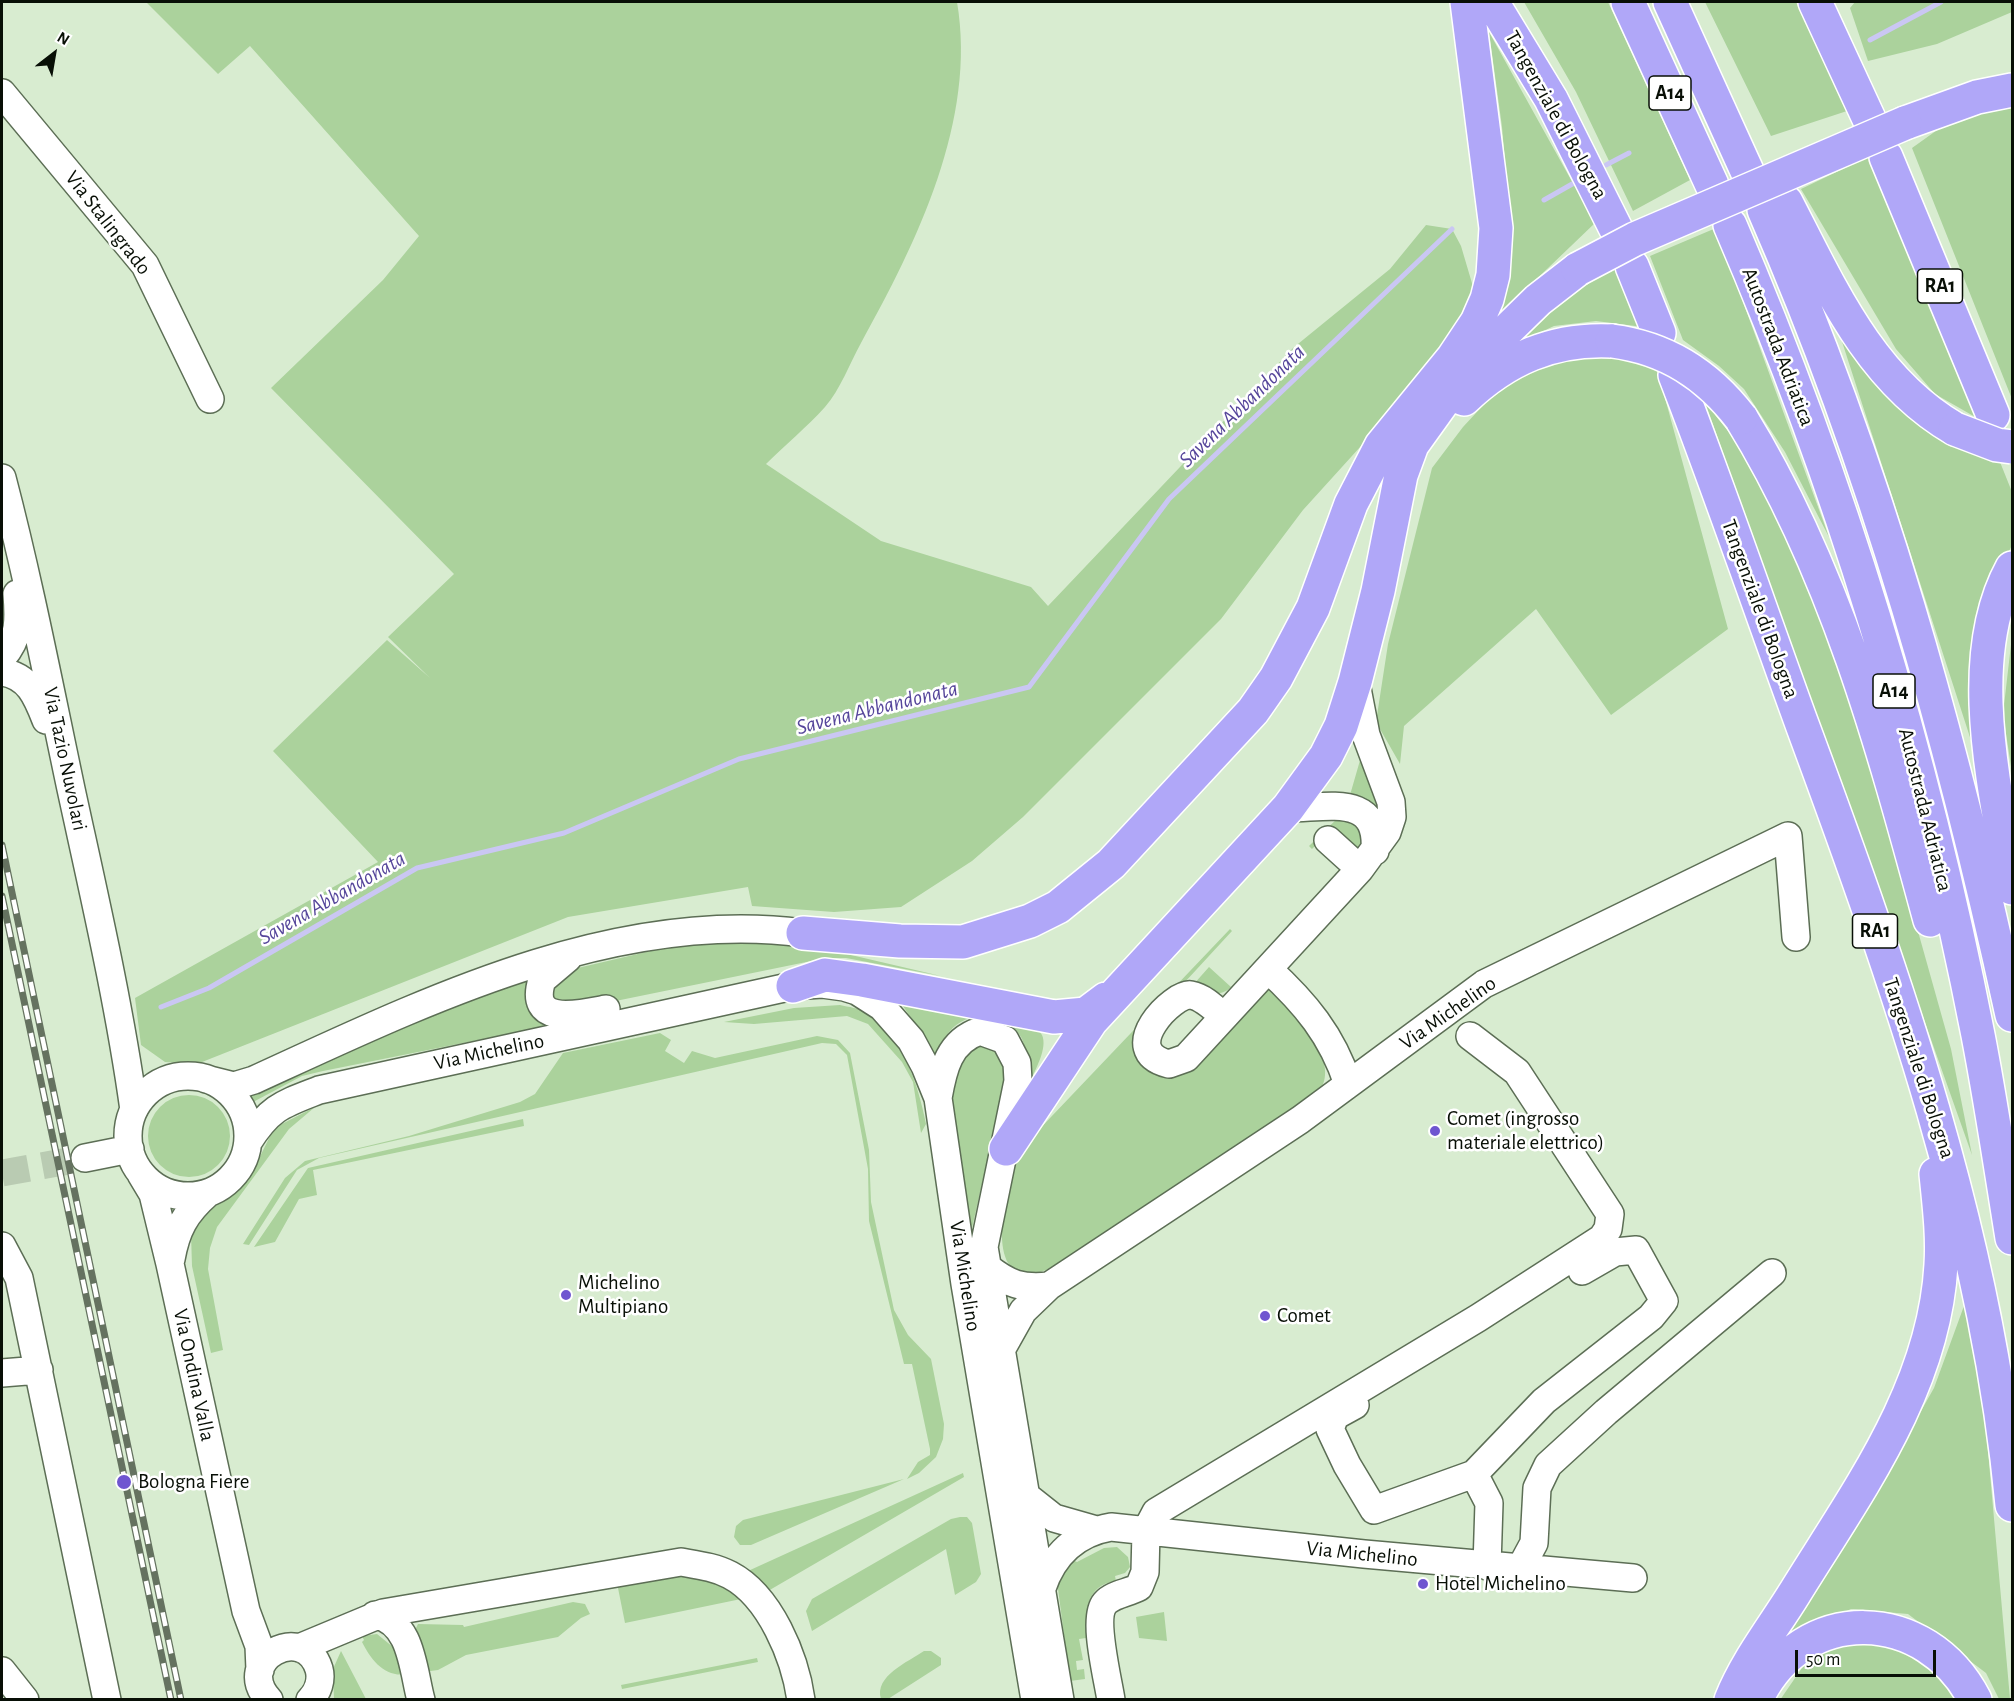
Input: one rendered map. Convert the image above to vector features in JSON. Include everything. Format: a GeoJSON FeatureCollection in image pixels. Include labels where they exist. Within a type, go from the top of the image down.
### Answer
{"type":"FeatureCollection","features":[{"type":"Feature","properties":{"kind":"highway"},"geometry":{"type":"LineString","coordinates":[[803,933],[900,941],[963,942],[1030,921],[1058,907],[1081,890],[1136,839],[1231,738],[1276,678],[1313,608],[1358,490],[1381,446],[1466,341],[1487,299],[1496,252],[1496,228],[1467,2]]}},
{"type":"Feature","properties":{"kind":"highway","name":"Tangenziale di Bologna"},"geometry":{"type":"LineString","coordinates":[[1492,2],[1551,99],[1617,231]]}},
{"type":"Feature","properties":{"kind":"highway","name":"A14"},"geometry":{"type":"LineString","coordinates":[[1628,2],[1712,185]]}},
{"type":"Feature","properties":{"kind":"highway","name":"A14"},"geometry":{"type":"LineString","coordinates":[[1670,2],[1756,167],[1679,2]]}},
{"type":"Feature","properties":{"kind":"highway"},"geometry":{"type":"LineString","coordinates":[[1815,2],[1870,121]]}},
{"type":"Feature","properties":{"kind":"highway"},"geometry":{"type":"LineString","coordinates":[[1358,490],[1424,408],[1470,367],[1538,300],[1578,268],[1635,238],[1905,123],[1977,97],[2013,90]]}},
{"type":"Feature","properties":{"kind":"highway","name":"RA1"},"geometry":{"type":"LineString","coordinates":[[1886,157],[1993,415]]}},
{"type":"Feature","properties":{"kind":"highway","name":"Autostrada Adriatica"},"geometry":{"type":"LineString","coordinates":[[2012,454],[1998,445],[1955,429],[1910,398],[1862,341],[1822,273],[1775,206],[1819,343],[1893,555],[1964,802],[2013,1015]]}},
{"type":"Feature","properties":{"kind":"highway","name":"Autostrada Adriatica"},"geometry":{"type":"LineString","coordinates":[[1730,225],[1777,341],[1817,451],[1892,683],[1928,816],[1978,1033],[2013,1238]]}},
{"type":"Feature","properties":{"kind":"highway"},"geometry":{"type":"LineString","coordinates":[[1632,266],[1659,333]]}},
{"type":"Feature","properties":{"kind":"highway"},"geometry":{"type":"LineString","coordinates":[[1395,512],[1421,448],[1460,403],[1492,374],[1541,348],[1575,341],[1612,341],[1648,348],[1681,363],[1710,383],[1742,418],[1768,462],[1804,535],[1855,663],[1906,832],[1961,1035],[2003,1174]]}},
{"type":"Feature","properties":{"kind":"highway"},"geometry":{"type":"LineString","coordinates":[[1006,1149],[1071,1049],[1112,995],[1288,808],[1326,756],[1341,726],[1355,682],[1395,512],[1401,475],[1412,445],[1470,367]]}},
{"type":"Feature","properties":{"kind":"highway","name":"Tangenziale di Bologna"},"geometry":{"type":"LineString","coordinates":[[1675,375],[1850,855],[1893,982],[1954,1180],[1975,1265],[1995,1373],[2013,1505]]}},
{"type":"Feature","properties":{"kind":"highway"},"geometry":{"type":"LineString","coordinates":[[2011,570],[1995,615],[1991,637],[1987,711],[2013,888]]}},
{"type":"Feature","properties":{"kind":"highway"},"geometry":{"type":"LineString","coordinates":[[793,986],[825,975],[1054,1017],[1086,1014],[1112,995]]}},
{"type":"Feature","properties":{"kind":"highway"},"geometry":{"type":"LineString","coordinates":[[1731,1700],[1896,1425],[1916,1379],[1932,1329],[1941,1266],[1940,1207],[1935,1172],[1893,982]]}},
{"type":"Feature","properties":{"kind":"highway"},"geometry":{"type":"LineString","coordinates":[[1756,1700],[1772,1672],[1795,1650],[1828,1634],[1860,1627],[1892,1630],[1924,1644],[1954,1669],[1975,1700]]}},
{"type":"Feature","properties":{"kind":"street","name":"Via Stalingrado"},"geometry":{"type":"LineString","coordinates":[[2,93],[145,264],[210,399]]}},
{"type":"Feature","properties":{"kind":"street","name":"Via Tazio Nuvolari"},"geometry":{"type":"LineString","coordinates":[[2,478],[19,545],[125,1042],[134,1110]]}},
{"type":"Feature","properties":{"kind":"street"},"geometry":{"type":"LineString","coordinates":[[2,658],[12,645],[19,625],[16,576],[19,545]]}},
{"type":"Feature","properties":{"kind":"street"},"geometry":{"type":"LineString","coordinates":[[2,672],[14,675],[30,686],[66,765]]}},
{"type":"Feature","properties":{"kind":"street"},"geometry":{"type":"LineString","coordinates":[[1223,1016],[1367,860],[1388,832],[1392,817],[1391,802],[1366,735],[1355,682]]}},
{"type":"Feature","properties":{"kind":"street"},"geometry":{"type":"LineString","coordinates":[[1288,808],[1350,807],[1362,810],[1373,823],[1376,835],[1367,860]]}},
{"type":"Feature","properties":{"kind":"street","name":"Via Michelino"},"geometry":{"type":"LineString","coordinates":[[1000,1352],[1023,1311],[1049,1286],[1300,1120],[1484,984],[1788,836],[1796,937]]}},
{"type":"Feature","properties":{"kind":"street"},"geometry":{"type":"LineString","coordinates":[[1328,840],[1367,860]]}},
{"type":"Feature","properties":{"kind":"street","name":"Via Michelino"},"geometry":{"type":"LineString","coordinates":[[196,1077],[234,1086],[254,1080],[492,976],[662,933],[756,928],[803,933]]}},
{"type":"Feature","properties":{"kind":"street","name":"Via Michelino"},"geometry":{"type":"LineString","coordinates":[[571,955],[550,970],[540,988],[540,999],[548,1010],[559,1016],[726,985],[748,996]]}},
{"type":"Feature","properties":{"kind":"street"},"geometry":{"type":"LineString","coordinates":[[1268,969],[1318,1020],[1340,1059],[1348,1084]]}},
{"type":"Feature","properties":{"kind":"street","name":"Via Michelino"},"geometry":{"type":"LineString","coordinates":[[248,1142],[258,1126],[276,1107],[319,1090],[793,986],[822,984],[844,987],[857,991],[882,1007],[911,1040],[938,1098],[965,1284],[1035,1700]]}},
{"type":"Feature","properties":{"kind":"street","name":"Via Michelino"},"geometry":{"type":"LineString","coordinates":[[938,1098],[943,1071],[960,1041],[980,1031],[1005,1040],[1017,1063],[1018,1081],[1006,1149],[986,1234],[987,1267],[1060,1700]]}},
{"type":"Feature","properties":{"kind":"street"},"geometry":{"type":"LineString","coordinates":[[1111,1700],[1099,1621],[1103,1604],[1112,1596],[1139,1587],[1145,1572],[1146,1531],[1156,1512],[1478,1318],[1602,1238],[1608,1229],[1610,1214],[1517,1072],[1470,1036]]}},
{"type":"Feature","properties":{"kind":"street"},"geometry":{"type":"LineString","coordinates":[[125,1042],[139,1060],[156,1071],[196,1077],[225,1088],[238,1103],[247,1122],[248,1142],[244,1159],[236,1174],[223,1185],[208,1193],[190,1196],[172,1194],[155,1186],[141,1174],[130,1149],[129,1129],[134,1110],[155,1086],[196,1077]]}},
{"type":"Feature","properties":{"kind":"street"},"geometry":{"type":"LineString","coordinates":[[85,1158],[130,1149]]}},
{"type":"Feature","properties":{"kind":"street","name":"Via Ondina Valla"},"geometry":{"type":"LineString","coordinates":[[141,1174],[153,1194],[246,1611],[259,1646],[260,1684],[269,1700]]}},
{"type":"Feature","properties":{"kind":"street","name":"Via Ondina Valla"},"geometry":{"type":"LineString","coordinates":[[170,1264],[179,1224],[192,1207],[208,1193]]}},
{"type":"Feature","properties":{"kind":"street"},"geometry":{"type":"LineString","coordinates":[[2,1246],[19,1278],[107,1700]]}},
{"type":"Feature","properties":{"kind":"street"},"geometry":{"type":"LineString","coordinates":[[1636,1250],[1664,1301],[1651,1317],[1544,1401],[1474,1474],[1374,1510],[1347,1466],[1330,1429],[1335,1416],[1615,1252],[1636,1250]]}},
{"type":"Feature","properties":{"kind":"street","name":"Via Michelino"},"geometry":{"type":"LineString","coordinates":[[987,1267],[1003,1280],[1018,1286],[1049,1286]]}},
{"type":"Feature","properties":{"kind":"street"},"geometry":{"type":"LineString","coordinates":[[1520,1569],[1534,1543],[1538,1488],[1548,1465],[1606,1412],[1772,1274]]}},
{"type":"Feature","properties":{"kind":"street"},"geometry":{"type":"LineString","coordinates":[[2,1373],[39,1370]]}},
{"type":"Feature","properties":{"kind":"street"},"geometry":{"type":"LineString","coordinates":[[1474,1474],[1490,1503],[1487,1566]]}},
{"type":"Feature","properties":{"kind":"street","name":"Via Michelino"},"geometry":{"type":"LineString","coordinates":[[1025,1495],[1054,1518],[1096,1530]]}},
{"type":"Feature","properties":{"kind":"street","name":"Via Michelino"},"geometry":{"type":"LineString","coordinates":[[1042,1588],[1049,1567],[1062,1551],[1096,1530],[1111,1527],[1487,1566],[1633,1578]]}},
{"type":"Feature","properties":{"kind":"street"},"geometry":{"type":"LineString","coordinates":[[260,1670],[266,1657],[345,1631],[375,1615],[422,1605],[681,1562],[708,1566],[730,1575],[747,1588],[785,1639],[798,1679],[801,1700]]}},
{"type":"Feature","properties":{"kind":"street"},"geometry":{"type":"LineString","coordinates":[[375,1615],[390,1620],[405,1640],[411,1654],[421,1700]]}},
{"type":"Feature","properties":{"kind":"street"},"geometry":{"type":"LineString","coordinates":[[252,1625],[270,1640],[311,1655],[318,1667],[320,1681],[313,1698]]}},
{"type":"Feature","properties":{"kind":"street"},"geometry":{"type":"LineString","coordinates":[[318,1667],[330,1647],[345,1631]]}},
{"type":"Feature","properties":{"kind":"street"},"geometry":{"type":"LineString","coordinates":[[2,1671],[25,1700]]}},
{"type":"Feature","properties":{"kind":"green space"},"geometry":{"type":"Polygon","coordinates":[[[146,2],[957,2],[961,46],[958,91],[950,135],[938,179],[921,222],[882,304],[835,393],[825,407],[766,464],[881,541],[1031,587],[1048,606],[1293,348],[1390,269],[1426,225],[1452,229],[1461,246],[1474,290],[1451,339],[1400,403],[1303,510],[1221,619],[1023,817],[972,861],[901,907],[834,912],[752,906],[748,887],[568,917],[197,1064],[165,1062],[141,1045],[135,998],[378,862],[273,751],[387,640],[430,678],[388,637],[454,574],[271,388],[383,280],[419,236],[250,46],[218,74],[146,2]]]}},
{"type":"Feature","properties":{"kind":"green space"},"geometry":{"type":"Polygon","coordinates":[[[1524,2],[1608,2],[1690,180],[1633,211],[1576,92],[1524,2]]]}},
{"type":"Feature","properties":{"kind":"green space"},"geometry":{"type":"Polygon","coordinates":[[[1705,2],[1796,2],[1847,111],[1771,136],[1705,2]]]}},
{"type":"Feature","properties":{"kind":"green space"},"geometry":{"type":"Polygon","coordinates":[[[1855,2],[2012,2],[2012,12],[1937,44],[1868,61],[1850,8],[1855,2]]]}},
{"type":"Feature","properties":{"kind":"green space"},"geometry":{"type":"Polygon","coordinates":[[[1489,32],[1595,223],[1498,316],[1512,243],[1502,127],[1489,32]]]}},
{"type":"Feature","properties":{"kind":"green space"},"geometry":{"type":"Polygon","coordinates":[[[2012,103],[2012,399],[1912,148],[1940,128],[2012,103]]]}},
{"type":"Feature","properties":{"kind":"green space"},"geometry":{"type":"Polygon","coordinates":[[[1874,154],[1984,422],[1935,394],[1896,349],[1801,189],[1874,154]]]}},
{"type":"Feature","properties":{"kind":"green space"},"geometry":{"type":"Polygon","coordinates":[[[1716,228],[1829,537],[1785,452],[1744,389],[1719,366],[1683,340],[1650,256],[1716,228]]]}},
{"type":"Feature","properties":{"kind":"green space"},"geometry":{"type":"Polygon","coordinates":[[[1616,266],[1643,327],[1596,321],[1554,326],[1509,347],[1561,300],[1616,266]]]}},
{"type":"Feature","properties":{"kind":"green space"},"geometry":{"type":"Polygon","coordinates":[[[1835,320],[1998,457],[2012,492],[2012,545],[1991,589],[1979,765],[1835,320]]]}},
{"type":"Feature","properties":{"kind":"green space"},"geometry":{"type":"Polygon","coordinates":[[[1576,355],[1617,356],[1656,365],[1728,629],[1611,715],[1536,609],[1404,726],[1400,764],[1376,722],[1388,644],[1432,468],[1463,427],[1501,386],[1539,366],[1576,355]]]}},
{"type":"Feature","properties":{"kind":"green space"},"geometry":{"type":"Polygon","coordinates":[[[1705,402],[1757,468],[1804,569],[1873,771],[1951,1049],[1972,1155],[1705,402]]]}},
{"type":"Feature","properties":{"kind":"green space"},"geometry":{"type":"Polygon","coordinates":[[[2012,636],[2012,773],[2003,714],[2012,636]]]}},
{"type":"Feature","properties":{"kind":"green space"},"geometry":{"type":"Polygon","coordinates":[[[1363,750],[1385,818],[1350,795],[1363,750]]]}},
{"type":"Feature","properties":{"kind":"green space"},"geometry":{"type":"Polygon","coordinates":[[[1342,814],[1367,825],[1360,851],[1334,827],[1312,849],[1309,846],[1342,814]]]}},
{"type":"Feature","properties":{"kind":"green space"},"geometry":{"type":"Polygon","coordinates":[[[1230,929],[1232,931],[1149,1021],[1156,1067],[1269,987],[1276,989],[1313,1037],[1320,1051],[1325,1065],[1325,1078],[1320,1090],[1074,1255],[1071,1254],[1043,1271],[1024,1274],[1011,1267],[1004,1253],[1003,1214],[1006,1193],[1018,1155],[1031,1138],[1230,929]]]}},
{"type":"Feature","properties":{"kind":"green space"},"geometry":{"type":"Polygon","coordinates":[[[791,941],[941,976],[846,958],[826,958],[596,1005],[558,1005],[550,994],[552,981],[569,970],[685,943],[791,941]]]}},
{"type":"Feature","properties":{"kind":"green space"},"geometry":{"type":"Polygon","coordinates":[[[1209,967],[1231,987],[1227,991],[1218,993],[1193,985],[1209,967]]]}},
{"type":"Feature","properties":{"kind":"green space"},"geometry":{"type":"Polygon","coordinates":[[[530,972],[546,1023],[543,1027],[302,1076],[255,1101],[249,1102],[246,1099],[246,1092],[530,972]]]}},
{"type":"Feature","properties":{"kind":"green space"},"geometry":{"type":"Polygon","coordinates":[[[902,996],[1000,1016],[1035,1028],[1042,1035],[1043,1046],[1030,1082],[1021,1037],[1007,1022],[987,1016],[967,1019],[950,1031],[936,1056],[899,1000],[902,996]]]}},
{"type":"Feature","properties":{"kind":"green space"},"geometry":{"type":"Polygon","coordinates":[[[840,1005],[867,1013],[880,1023],[899,1048],[913,1077],[923,1108],[926,1124],[921,1133],[913,1082],[902,1062],[868,1024],[847,1016],[754,1024],[724,1022],[794,1008],[840,1005]]]}},
{"type":"Feature","properties":{"kind":"green space"},"geometry":{"type":"Polygon","coordinates":[[[660,1033],[671,1040],[665,1051],[684,1063],[692,1051],[715,1058],[817,1036],[838,1040],[850,1053],[869,1150],[871,1202],[894,1310],[908,1335],[931,1359],[944,1424],[943,1439],[936,1457],[919,1473],[907,1479],[918,1462],[930,1455],[930,1449],[912,1364],[904,1364],[869,1221],[868,1169],[847,1055],[836,1044],[822,1043],[319,1158],[297,1170],[249,1245],[243,1244],[285,1178],[305,1161],[409,1136],[520,1102],[535,1094],[563,1053],[660,1033]]]}},
{"type":"Feature","properties":{"kind":"green space"},"geometry":{"type":"Polygon","coordinates":[[[993,1042],[1007,1073],[972,1228],[952,1099],[953,1073],[968,1044],[993,1042]]]}},
{"type":"Feature","properties":{"kind":"green space"},"geometry":{"type":"Polygon","coordinates":[[[189,1095],[205,1098],[218,1107],[227,1120],[230,1136],[227,1152],[218,1165],[205,1174],[189,1177],[173,1174],[160,1165],[151,1152],[148,1136],[151,1120],[160,1107],[173,1098],[189,1095]]]}},
{"type":"Feature","properties":{"kind":"green space"},"geometry":{"type":"Polygon","coordinates":[[[315,1107],[289,1129],[217,1227],[210,1248],[208,1269],[223,1350],[211,1353],[192,1266],[191,1234],[196,1223],[206,1212],[248,1181],[274,1128],[315,1107]]]}},
{"type":"Feature","properties":{"kind":"green space"},"geometry":{"type":"Polygon","coordinates":[[[523,1119],[524,1126],[313,1170],[317,1195],[299,1199],[275,1242],[254,1247],[308,1168],[523,1119]]]}},
{"type":"Feature","properties":{"kind":"green space"},"geometry":{"type":"Polygon","coordinates":[[[1968,1295],[1981,1372],[2010,1699],[1999,1699],[1986,1673],[1908,1614],[1851,1609],[1785,1638],[1847,1542],[1934,1388],[1968,1295]]]}},
{"type":"Feature","properties":{"kind":"green space"},"geometry":{"type":"Polygon","coordinates":[[[963,1473],[964,1477],[768,1591],[748,1571],[963,1473]]]}},
{"type":"Feature","properties":{"kind":"green space"},"geometry":{"type":"Polygon","coordinates":[[[904,1479],[751,1545],[740,1545],[734,1537],[736,1526],[743,1520],[904,1479]]]}},
{"type":"Feature","properties":{"kind":"green space"},"geometry":{"type":"Polygon","coordinates":[[[967,1517],[972,1523],[981,1574],[976,1582],[955,1595],[946,1549],[812,1631],[806,1611],[812,1599],[951,1519],[967,1517]]]}},
{"type":"Feature","properties":{"kind":"green space"},"geometry":{"type":"Polygon","coordinates":[[[1117,1547],[1128,1557],[1130,1567],[1125,1573],[1115,1576],[1116,1581],[1098,1588],[1093,1594],[1089,1602],[1088,1619],[1093,1637],[1079,1639],[1083,1660],[1076,1661],[1077,1670],[1084,1669],[1085,1679],[1070,1681],[1057,1581],[1070,1559],[1077,1562],[1104,1548],[1117,1547]]]}},
{"type":"Feature","properties":{"kind":"green space"},"geometry":{"type":"Polygon","coordinates":[[[651,1575],[699,1578],[731,1591],[741,1599],[625,1623],[617,1583],[651,1575]]]}},
{"type":"Feature","properties":{"kind":"green space"},"geometry":{"type":"Polygon","coordinates":[[[573,1602],[585,1604],[590,1614],[581,1618],[558,1637],[466,1655],[438,1670],[423,1672],[415,1630],[418,1624],[463,1625],[464,1627],[573,1602]]]}},
{"type":"Feature","properties":{"kind":"green space"},"geometry":{"type":"Polygon","coordinates":[[[1164,1612],[1167,1641],[1139,1638],[1136,1617],[1164,1612]]]}},
{"type":"Feature","properties":{"kind":"green space"},"geometry":{"type":"Polygon","coordinates":[[[377,1634],[393,1647],[407,1674],[392,1673],[374,1661],[362,1642],[364,1640],[362,1636],[377,1634]]]}},
{"type":"Feature","properties":{"kind":"green space"},"geometry":{"type":"Polygon","coordinates":[[[1889,1642],[1926,1659],[1962,1700],[1780,1700],[1806,1662],[1827,1648],[1889,1642]]]}},
{"type":"Feature","properties":{"kind":"green space"},"geometry":{"type":"Polygon","coordinates":[[[341,1651],[366,1699],[334,1700],[333,1669],[341,1651]]]}},
{"type":"Feature","properties":{"kind":"green space"},"geometry":{"type":"Polygon","coordinates":[[[924,1651],[931,1651],[941,1658],[941,1665],[888,1699],[881,1699],[880,1691],[887,1677],[924,1651]]]}},
{"type":"Feature","properties":{"kind":"green space"},"geometry":{"type":"Polygon","coordinates":[[[757,1658],[758,1662],[622,1689],[621,1685],[757,1658]]]}},
{"type":"Feature","properties":{"kind":"waterway","name":"Savena Abbandonata"},"geometry":{"type":"LineString","coordinates":[[1870,40],[1941,2]]}},
{"type":"Feature","properties":{"kind":"waterway","name":"Savena Abbandonata"},"geometry":{"type":"LineString","coordinates":[[1606,165],[1629,153]]}},
{"type":"Feature","properties":{"kind":"waterway","name":"Savena Abbandonata"},"geometry":{"type":"LineString","coordinates":[[1544,200],[1574,183]]}},
{"type":"Feature","properties":{"kind":"waterway","name":"Savena Abbandonata"},"geometry":{"type":"LineString","coordinates":[[161,1007],[209,988],[417,868],[564,833],[739,759],[1029,687],[1169,499],[1452,229]]}},
{"type":"Feature","properties":{"kind":"tunnel"},"geometry":{"type":"LineString","coordinates":[[2,1173],[85,1158]]}},
{"type":"Feature","properties":{"kind":"railway"},"geometry":{"type":"LineString","coordinates":[[2,845],[181,1700]]}},
{"type":"Feature","properties":{"kind":"railway"},"geometry":{"type":"LineString","coordinates":[[2,896],[171,1700]]}},
{"type":"Feature","properties":{"kind":"place","name":"Comet (ingrosso materiale elettrico)"},"geometry":{"type":"Point","coordinates":[1435,1131]}},
{"type":"Feature","properties":{"kind":"place","name":"Michelino Multipiano"},"geometry":{"type":"Point","coordinates":[566,1295]}},
{"type":"Feature","properties":{"kind":"place","name":"Comet"},"geometry":{"type":"Point","coordinates":[1265,1316]}},
{"type":"Feature","properties":{"kind":"place","name":"Bologna Fiere"},"geometry":{"type":"Point","coordinates":[124,1482]}},
{"type":"Feature","properties":{"kind":"place","name":"Hotel Michelino"},"geometry":{"type":"Point","coordinates":[1423,1584]}}]}
